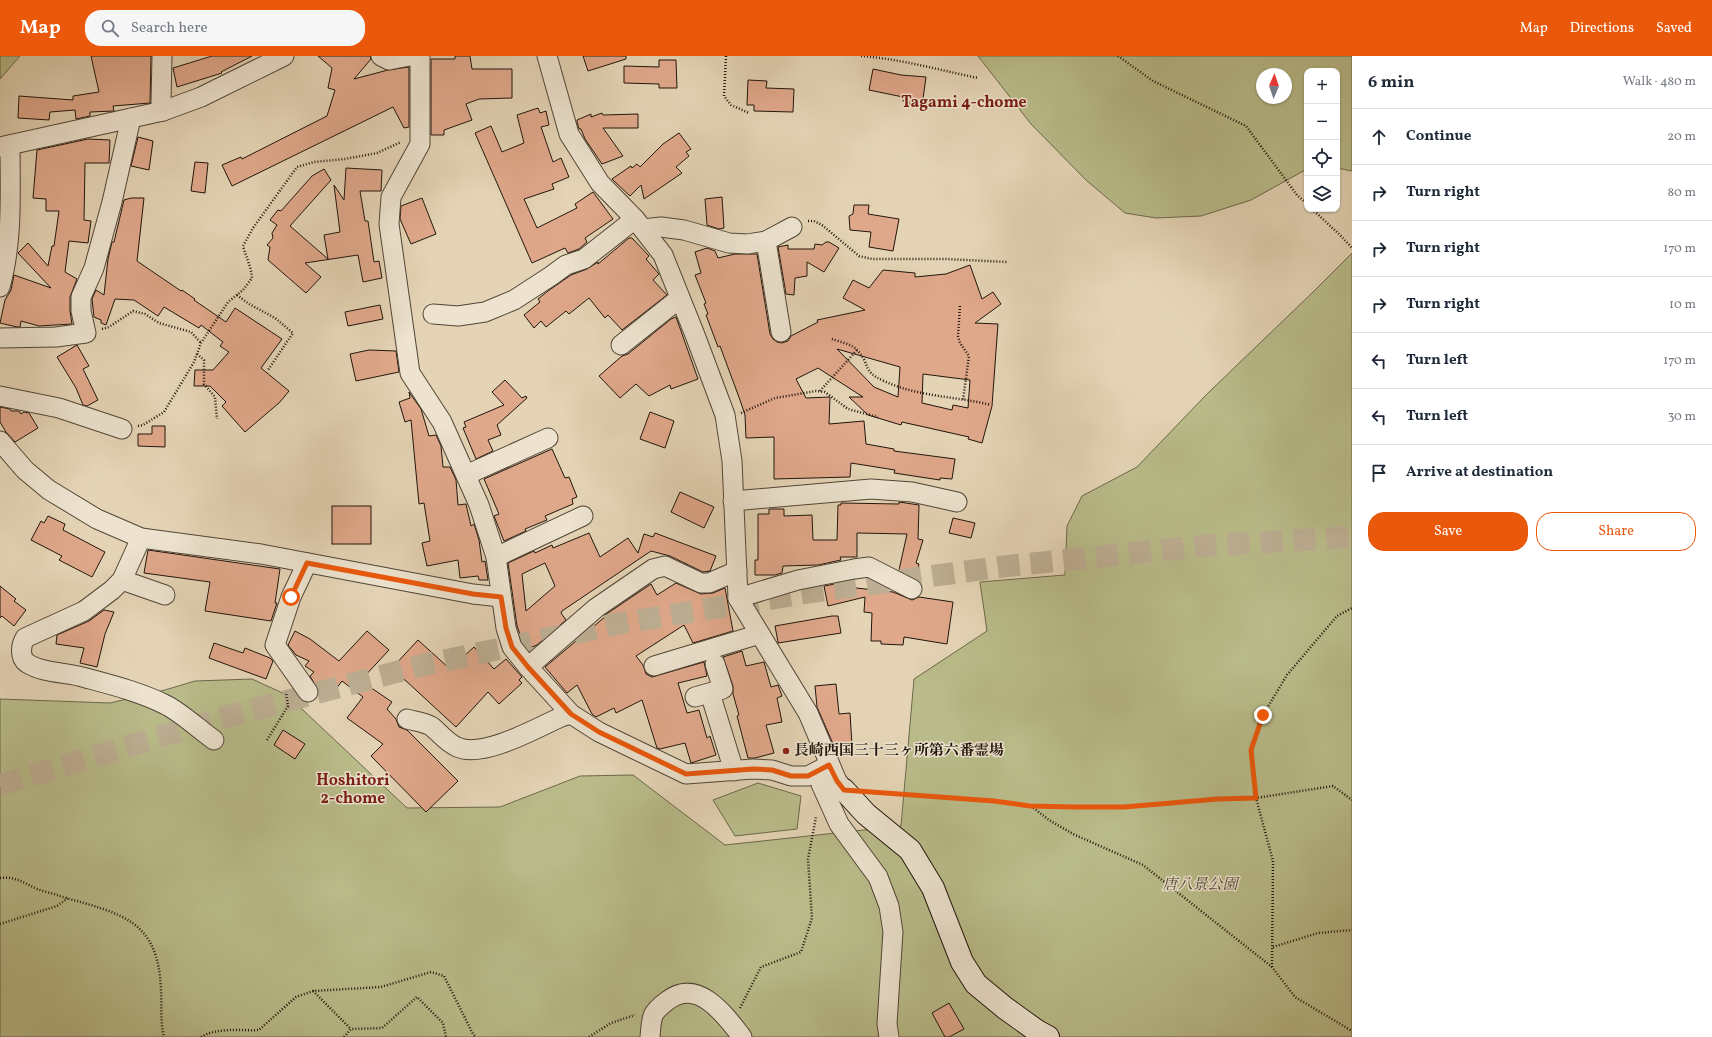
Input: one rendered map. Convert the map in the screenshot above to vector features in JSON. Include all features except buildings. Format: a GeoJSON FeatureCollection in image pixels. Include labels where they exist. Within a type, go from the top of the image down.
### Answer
{"type":"FeatureCollection","features":[{"type":"Feature","properties":{"kind":"street"},"geometry":{"type":"LineString","coordinates":[[162,56],[161,102],[163,111]]}},
{"type":"Feature","properties":{"kind":"street"},"geometry":{"type":"LineString","coordinates":[[0,287],[10,229],[5,146],[163,111],[201,97],[284,56]]}},
{"type":"Feature","properties":{"kind":"street"},"geometry":{"type":"LineString","coordinates":[[381,56],[390,60],[410,56]]}},
{"type":"Feature","properties":{"kind":"street"},"geometry":{"type":"LineString","coordinates":[[420,56],[420,144],[391,197],[389,224],[410,373],[442,422],[486,524],[496,557],[506,628],[512,647],[528,667],[571,714],[599,732],[686,774],[753,769],[772,770],[791,776],[808,776],[829,765]]}},
{"type":"Feature","properties":{"kind":"street"},"geometry":{"type":"LineString","coordinates":[[547,56],[569,134],[600,183],[638,224],[663,255],[725,415],[732,461],[738,598],[808,713],[837,781],[866,814],[910,850],[933,888],[962,962],[976,984],[1037,1031],[1048,1037]]}},
{"type":"Feature","properties":{"kind":"street"},"geometry":{"type":"LineString","coordinates":[[0,338],[56,337],[86,333],[81,311],[80,298],[90,280],[94,268],[112,202],[131,118]]}},
{"type":"Feature","properties":{"kind":"street"},"geometry":{"type":"LineString","coordinates":[[433,314],[458,316],[486,312],[514,300],[566,265],[584,259],[638,224],[684,230],[729,244],[747,244],[766,241],[792,227]]}},
{"type":"Feature","properties":{"kind":"street"},"geometry":{"type":"LineString","coordinates":[[766,241],[781,332]]}},
{"type":"Feature","properties":{"kind":"street"},"geometry":{"type":"LineString","coordinates":[[621,344],[680,298]]}},
{"type":"Feature","properties":{"kind":"street"},"geometry":{"type":"LineString","coordinates":[[0,396],[59,408],[122,429]]}},
{"type":"Feature","properties":{"kind":"street"},"geometry":{"type":"LineString","coordinates":[[466,475],[548,438]]}},
{"type":"Feature","properties":{"kind":"street"},"geometry":{"type":"LineString","coordinates":[[0,441],[24,470],[49,490],[97,519],[141,538],[261,554],[473,594],[501,597]]}},
{"type":"Feature","properties":{"kind":"street"},"geometry":{"type":"LineString","coordinates":[[733,501],[871,488],[912,492],[957,502]]}},
{"type":"Feature","properties":{"kind":"street"},"geometry":{"type":"LineString","coordinates":[[496,557],[583,516]]}},
{"type":"Feature","properties":{"kind":"street"},"geometry":{"type":"LineString","coordinates":[[141,538],[122,580],[112,590],[84,611],[25,638],[22,644],[23,658],[27,663],[47,671],[76,675],[123,688],[166,704],[214,740]]}},
{"type":"Feature","properties":{"kind":"street"},"geometry":{"type":"LineString","coordinates":[[307,563],[291,597],[275,645],[308,692]]}},
{"type":"Feature","properties":{"kind":"street"},"geometry":{"type":"LineString","coordinates":[[528,667],[596,608],[653,568],[665,566],[701,583],[709,583],[737,571]]}},
{"type":"Feature","properties":{"kind":"street"},"geometry":{"type":"LineString","coordinates":[[738,598],[798,580],[869,567],[912,589]]}},
{"type":"Feature","properties":{"kind":"street"},"geometry":{"type":"LineString","coordinates":[[122,580],[165,595]]}},
{"type":"Feature","properties":{"kind":"street"},"geometry":{"type":"LineString","coordinates":[[654,666],[760,634]]}},
{"type":"Feature","properties":{"kind":"street"},"geometry":{"type":"LineString","coordinates":[[715,664],[723,689],[702,695],[734,771]]}},
{"type":"Feature","properties":{"kind":"street"},"geometry":{"type":"LineString","coordinates":[[407,719],[430,726],[445,740],[459,748],[474,750],[497,746],[561,717],[571,714]]}},
{"type":"Feature","properties":{"kind":"street"},"geometry":{"type":"LineString","coordinates":[[829,765],[823,775],[821,784],[839,824],[878,877],[889,906],[893,932],[887,1024],[889,1037]]}},
{"type":"Feature","properties":{"kind":"street"},"geometry":{"type":"LineString","coordinates":[[650,1037],[653,1014],[674,995],[690,992],[711,1002],[738,1032]]}},
{"type":"Feature","properties":{"kind":"path"},"geometry":{"type":"LineString","coordinates":[[726,56],[724,96],[731,105],[749,113]]}},
{"type":"Feature","properties":{"kind":"path"},"geometry":{"type":"LineString","coordinates":[[862,56],[896,59],[922,67],[978,78]]}},
{"type":"Feature","properties":{"kind":"path"},"geometry":{"type":"LineString","coordinates":[[1118,56],[1153,81],[1246,126],[1297,195],[1304,201]]}},
{"type":"Feature","properties":{"kind":"path"},"geometry":{"type":"LineString","coordinates":[[122,429],[143,425],[164,412],[194,362],[201,343],[228,302],[237,295],[252,278],[252,267],[243,246],[253,228],[297,167],[314,162],[345,159],[376,153],[399,143],[420,128]]}},
{"type":"Feature","properties":{"kind":"path"},"geometry":{"type":"LineString","coordinates":[[1315,212],[1352,248]]}},
{"type":"Feature","properties":{"kind":"path"},"geometry":{"type":"LineString","coordinates":[[792,227],[804,221],[814,221],[822,225],[859,256],[872,259],[946,259],[1007,262]]}},
{"type":"Feature","properties":{"kind":"path"},"geometry":{"type":"LineString","coordinates":[[237,295],[249,304],[275,318],[293,333],[268,370]]}},
{"type":"Feature","properties":{"kind":"path"},"geometry":{"type":"LineString","coordinates":[[960,306],[958,336],[960,343],[969,356],[963,400]]}},
{"type":"Feature","properties":{"kind":"path"},"geometry":{"type":"LineString","coordinates":[[86,333],[109,327],[133,311],[145,314],[159,323],[191,332],[201,343]]}},
{"type":"Feature","properties":{"kind":"path"},"geometry":{"type":"LineString","coordinates":[[832,339],[857,350],[863,357],[869,373],[884,382],[922,394],[991,404]]}},
{"type":"Feature","properties":{"kind":"path"},"geometry":{"type":"LineString","coordinates":[[820,392],[857,350]]}},
{"type":"Feature","properties":{"kind":"path"},"geometry":{"type":"LineString","coordinates":[[197,354],[204,360],[204,384],[215,397],[217,419]]}},
{"type":"Feature","properties":{"kind":"path"},"geometry":{"type":"LineString","coordinates":[[725,415],[744,412],[775,398],[802,392],[825,392],[848,409],[878,417]]}},
{"type":"Feature","properties":{"kind":"path"},"geometry":{"type":"LineString","coordinates":[[1272,967],[1273,861],[1256,798],[1251,750],[1263,715],[1286,675],[1337,616],[1352,608]]}},
{"type":"Feature","properties":{"kind":"path"},"geometry":{"type":"LineString","coordinates":[[267,740],[288,706],[286,684]]}},
{"type":"Feature","properties":{"kind":"path"},"geometry":{"type":"LineString","coordinates":[[844,790],[994,801],[1030,806],[1124,807],[1218,799],[1256,798],[1333,786],[1352,800]]}},
{"type":"Feature","properties":{"kind":"path"},"geometry":{"type":"LineString","coordinates":[[1030,806],[1049,820],[1073,834],[1143,865],[1272,967],[1295,997],[1352,1031]]}},
{"type":"Feature","properties":{"kind":"path"},"geometry":{"type":"LineString","coordinates":[[738,1032],[741,1005],[761,967],[801,952],[812,918],[808,859],[817,814]]}},
{"type":"Feature","properties":{"kind":"path"},"geometry":{"type":"LineString","coordinates":[[0,878],[19,879],[38,889],[115,912],[129,919],[141,929],[147,936],[152,946],[158,964],[161,988],[160,1017],[164,1037]]}},
{"type":"Feature","properties":{"kind":"path"},"geometry":{"type":"LineString","coordinates":[[0,924],[57,906],[68,898]]}},
{"type":"Feature","properties":{"kind":"path"},"geometry":{"type":"LineString","coordinates":[[1273,947],[1318,933],[1352,930]]}},
{"type":"Feature","properties":{"kind":"path"},"geometry":{"type":"LineString","coordinates":[[201,1037],[206,1034],[220,1031],[259,1030],[296,997],[313,991],[381,987],[431,972],[444,976],[473,1034],[476,1037]]}},
{"type":"Feature","properties":{"kind":"path"},"geometry":{"type":"LineString","coordinates":[[313,991],[351,1029],[382,1028],[417,997],[443,1023],[446,1037]]}},
{"type":"Feature","properties":{"kind":"path"},"geometry":{"type":"LineString","coordinates":[[589,1037],[611,1023],[633,1015],[653,1014]]}},
{"type":"Feature","properties":{"kind":"path"},"geometry":{"type":"LineString","coordinates":[[344,1037],[351,1029]]}},
{"type":"Feature","properties":{"kind":"green space"},"geometry":{"type":"Polygon","coordinates":[[[0,56],[20,56],[0,79],[0,56]]]}},
{"type":"Feature","properties":{"kind":"green space"},"geometry":{"type":"Polygon","coordinates":[[[978,56],[1352,56],[1352,171],[1340,169],[1340,68],[1304,68],[1304,171],[1251,200],[1201,216],[1156,218],[1125,213],[1086,180],[1031,124],[978,56]]]}},
{"type":"Feature","properties":{"kind":"green space","name":"唐八景公園"},"geometry":{"type":"Polygon","coordinates":[[[1352,253],[1352,1037],[0,1037],[0,699],[110,703],[195,681],[252,679],[287,695],[407,808],[500,807],[580,776],[633,775],[725,845],[901,826],[914,679],[987,631],[980,582],[1065,575],[1067,526],[1082,496],[1137,467],[1207,394],[1352,253]]]}},
{"type":"Feature","properties":{"kind":"green space"},"geometry":{"type":"Polygon","coordinates":[[[758,783],[801,796],[797,829],[735,836],[713,800],[758,783]]]}},
{"type":"Feature","properties":{"kind":"tunnel"},"geometry":{"type":"LineString","coordinates":[[0,785],[222,718],[419,666],[616,624],[812,592],[1007,566],[1203,546],[1352,537]]}},
{"type":"Feature","properties":{"kind":"place","name":"長崎西国三十三ヶ所第六番霊場"},"geometry":{"type":"Point","coordinates":[786,751]}},
{"type":"Feature","properties":{"kind":"district","name":"Tagami 4-chome"},"geometry":{"type":"Point","coordinates":[964,103]}},
{"type":"Feature","properties":{"kind":"district","name":"Hoshitori 2-chome"},"geometry":{"type":"Point","coordinates":[353,790]}},
{"type":"Feature","properties":{"kind":"route"},"geometry":{"type":"LineString","coordinates":[[291,597],[307,563],[473,594],[501,597],[506,628],[512,647],[528,667],[571,714],[599,732],[686,774],[753,769],[772,770],[791,776],[808,776],[829,765],[837,781],[844,790],[994,801],[1030,806],[1124,807],[1218,799],[1256,798],[1251,750],[1263,715]]}}]}
